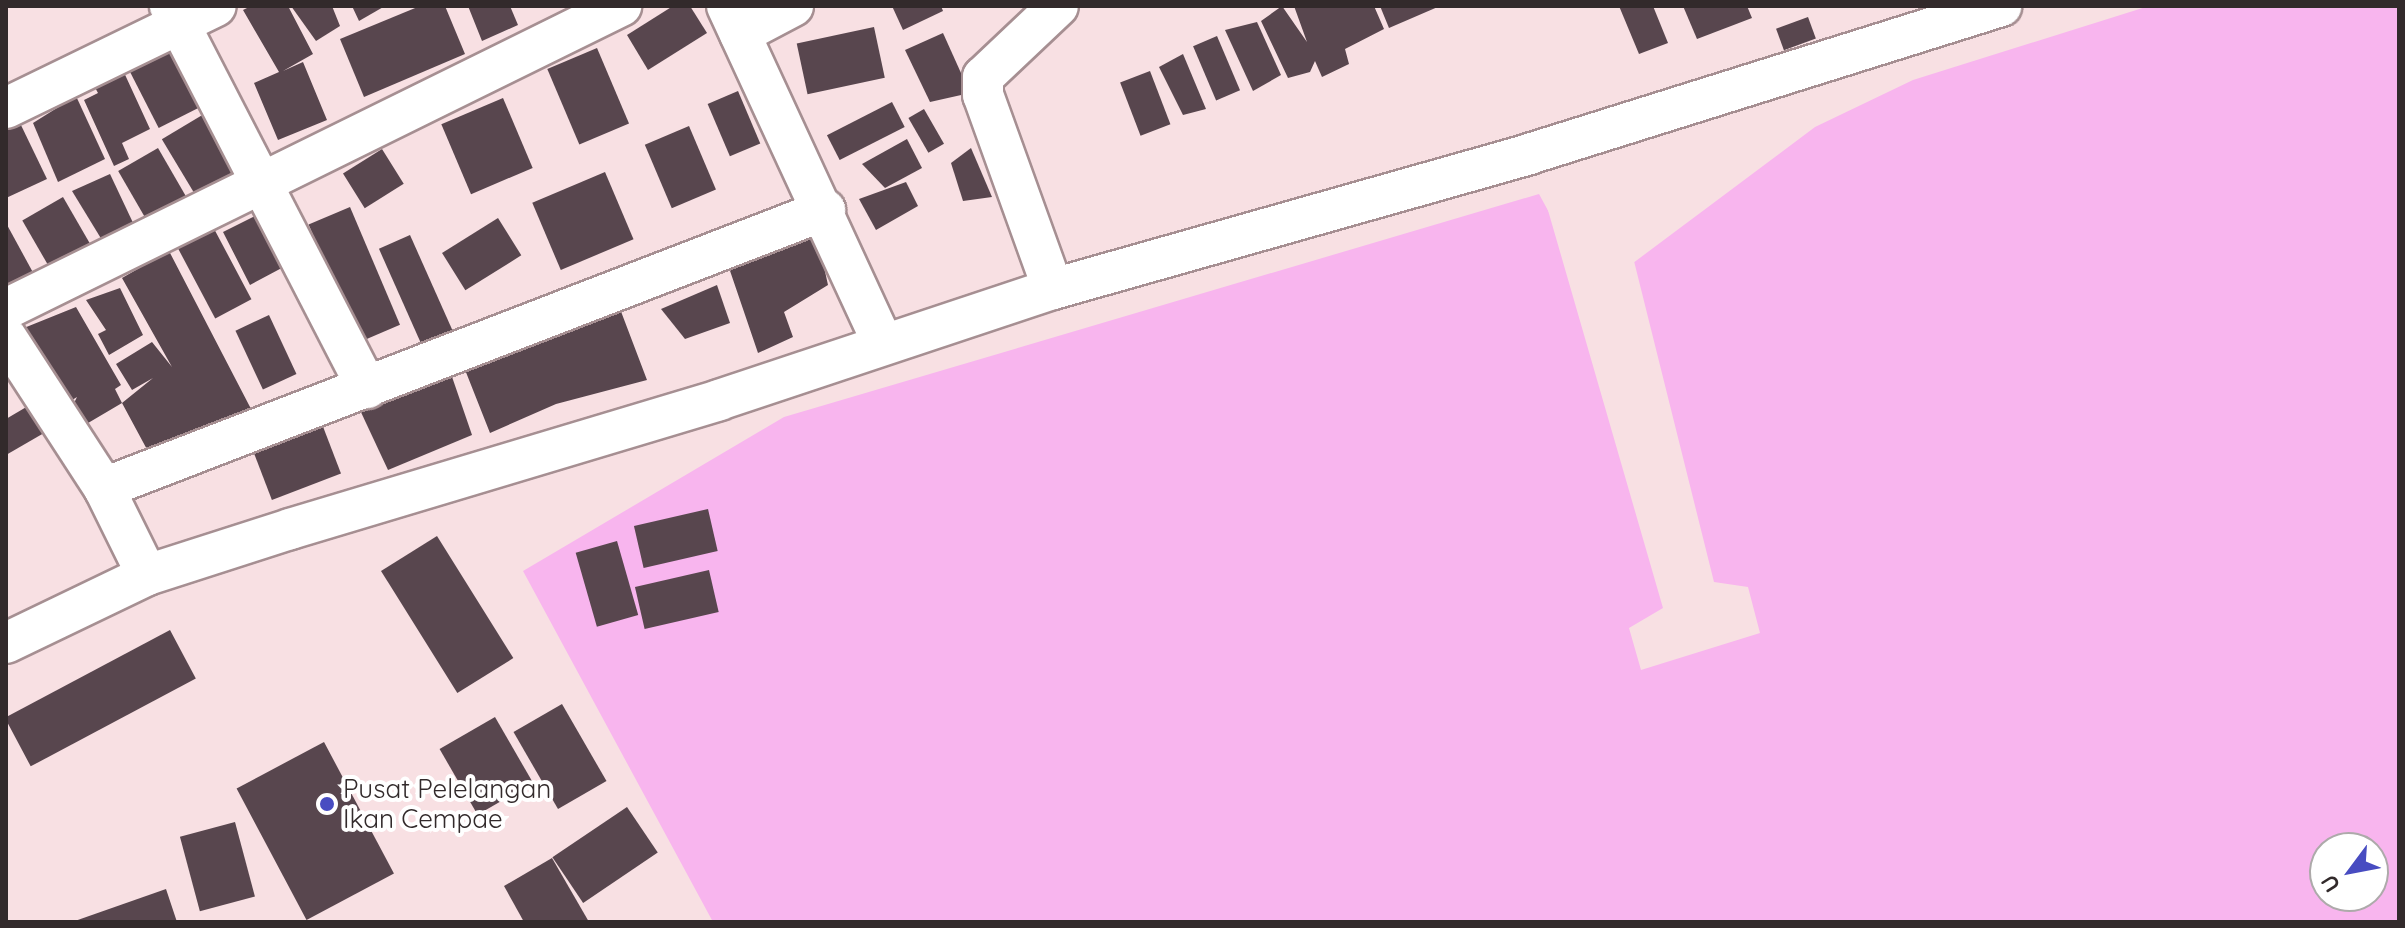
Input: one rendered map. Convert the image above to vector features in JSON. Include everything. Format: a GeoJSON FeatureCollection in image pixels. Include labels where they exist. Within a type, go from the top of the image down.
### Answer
{"type":"FeatureCollection","features":[{"type":"Feature","properties":{"kind":"street"},"geometry":{"type":"LineString","coordinates":[[6,108],[175,15],[216,6]]}},
{"type":"Feature","properties":{"kind":"street"},"geometry":{"type":"LineString","coordinates":[[6,309],[262,187],[621,6]]}},
{"type":"Feature","properties":{"kind":"street"},"geometry":{"type":"LineString","coordinates":[[793,6],[734,20],[825,210],[882,342]]}},
{"type":"Feature","properties":{"kind":"street"},"geometry":{"type":"LineString","coordinates":[[1053,289],[983,86],[990,63],[1058,6]]}},
{"type":"Feature","properties":{"kind":"street"},"geometry":{"type":"LineString","coordinates":[[6,643],[147,575],[719,400],[882,342],[1053,289],[1529,154],[1915,18],[2001,6]]}},
{"type":"Feature","properties":{"kind":"street"},"geometry":{"type":"LineString","coordinates":[[175,15],[367,388]]}},
{"type":"Feature","properties":{"kind":"street"},"geometry":{"type":"LineString","coordinates":[[104,488],[825,210]]}},
{"type":"Feature","properties":{"kind":"street"},"geometry":{"type":"LineString","coordinates":[[6,337],[104,488],[147,575]]}},
{"type":"Feature","properties":{"kind":"shaded area"},"geometry":{"type":"Polygon","coordinates":[[[2149,6],[2399,6],[2399,922],[713,922],[523,571],[784,417],[1539,194],[1593,293],[1815,127],[1913,80],[2149,6]]]}},
{"type":"Feature","properties":{"kind":"pier"},"geometry":{"type":"Polygon","coordinates":[[[1543,193],[1594,287],[1633,257],[1714,582],[1748,587],[1760,633],[1641,670],[1629,628],[1663,608],[1543,193]]]}},
{"type":"Feature","properties":{"kind":"building"},"geometry":{"type":"Polygon","coordinates":[[[251,6],[288,6],[313,54],[283,71],[303,62],[327,120],[278,140],[254,83],[279,72],[243,10],[251,6]]]}},
{"type":"Feature","properties":{"kind":"building"},"geometry":{"type":"Polygon","coordinates":[[[291,6],[332,6],[340,26],[316,41],[291,6]]]}},
{"type":"Feature","properties":{"kind":"building"},"geometry":{"type":"Polygon","coordinates":[[[352,6],[385,6],[359,21],[352,6]]]}},
{"type":"Feature","properties":{"kind":"building"},"geometry":{"type":"Polygon","coordinates":[[[420,6],[445,6],[465,54],[364,97],[340,39],[420,6]]]}},
{"type":"Feature","properties":{"kind":"building"},"geometry":{"type":"Polygon","coordinates":[[[468,6],[510,6],[518,25],[482,41],[468,6]]]}},
{"type":"Feature","properties":{"kind":"building"},"geometry":{"type":"Polygon","coordinates":[[[673,6],[690,6],[707,33],[648,70],[627,35],[673,6]]]}},
{"type":"Feature","properties":{"kind":"building"},"geometry":{"type":"Polygon","coordinates":[[[892,6],[941,6],[943,11],[903,30],[892,6]]]}},
{"type":"Feature","properties":{"kind":"building"},"geometry":{"type":"Polygon","coordinates":[[[1282,6],[1307,42],[1294,6],[1374,6],[1384,29],[1345,49],[1349,64],[1322,77],[1315,61],[1310,72],[1288,78],[1261,21],[1282,6]]]}},
{"type":"Feature","properties":{"kind":"building"},"geometry":{"type":"Polygon","coordinates":[[[1380,6],[1440,6],[1389,28],[1380,6]]]}},
{"type":"Feature","properties":{"kind":"building"},"geometry":{"type":"Polygon","coordinates":[[[1619,6],[1653,6],[1668,43],[1639,54],[1619,6]]]}},
{"type":"Feature","properties":{"kind":"building"},"geometry":{"type":"Polygon","coordinates":[[[1683,6],[1747,6],[1752,18],[1697,39],[1683,6]]]}},
{"type":"Feature","properties":{"kind":"building"},"geometry":{"type":"Polygon","coordinates":[[[1808,17],[1816,39],[1784,50],[1776,29],[1808,17]]]}},
{"type":"Feature","properties":{"kind":"building"},"geometry":{"type":"Polygon","coordinates":[[[1257,22],[1281,75],[1253,91],[1225,30],[1257,22]]]}},
{"type":"Feature","properties":{"kind":"building"},"geometry":{"type":"Polygon","coordinates":[[[874,27],[885,78],[808,94],[797,43],[874,27]]]}},
{"type":"Feature","properties":{"kind":"building"},"geometry":{"type":"Polygon","coordinates":[[[943,33],[970,93],[930,102],[905,50],[943,33]]]}},
{"type":"Feature","properties":{"kind":"building"},"geometry":{"type":"Polygon","coordinates":[[[1217,36],[1240,90],[1216,100],[1193,46],[1217,36]]]}},
{"type":"Feature","properties":{"kind":"building"},"geometry":{"type":"Polygon","coordinates":[[[175,39],[208,103],[159,128],[126,64],[175,39]]]}},
{"type":"Feature","properties":{"kind":"building"},"geometry":{"type":"Polygon","coordinates":[[[597,48],[629,123],[579,145],[547,69],[597,48]]]}},
{"type":"Feature","properties":{"kind":"building"},"geometry":{"type":"Polygon","coordinates":[[[1183,54],[1206,109],[1183,115],[1159,67],[1183,54]]]}},
{"type":"Feature","properties":{"kind":"building"},"geometry":{"type":"Polygon","coordinates":[[[121,66],[150,129],[122,143],[129,159],[114,166],[84,100],[98,93],[91,80],[121,66]]]}},
{"type":"Feature","properties":{"kind":"building"},"geometry":{"type":"Polygon","coordinates":[[[1150,71],[1170,124],[1141,136],[1120,82],[1150,71]]]}},
{"type":"Feature","properties":{"kind":"building"},"geometry":{"type":"Polygon","coordinates":[[[738,91],[760,143],[730,156],[708,104],[738,91]]]}},
{"type":"Feature","properties":{"kind":"building"},"geometry":{"type":"Polygon","coordinates":[[[76,96],[105,159],[58,182],[33,123],[76,96]]]}},
{"type":"Feature","properties":{"kind":"building"},"geometry":{"type":"Polygon","coordinates":[[[503,98],[533,168],[471,194],[441,124],[503,98]]]}},
{"type":"Feature","properties":{"kind":"building"},"geometry":{"type":"Polygon","coordinates":[[[892,102],[905,127],[840,160],[827,135],[892,102]]]}},
{"type":"Feature","properties":{"kind":"building"},"geometry":{"type":"Polygon","coordinates":[[[924,109],[944,144],[928,153],[908,118],[924,109]]]}},
{"type":"Feature","properties":{"kind":"building"},"geometry":{"type":"Polygon","coordinates":[[[209,111],[249,177],[202,205],[162,139],[209,111]]]}},
{"type":"Feature","properties":{"kind":"building"},"geometry":{"type":"Polygon","coordinates":[[[19,121],[47,179],[6,198],[6,127],[19,121]]]}},
{"type":"Feature","properties":{"kind":"building"},"geometry":{"type":"Polygon","coordinates":[[[689,126],[716,190],[672,208],[645,145],[689,126]]]}},
{"type":"Feature","properties":{"kind":"building"},"geometry":{"type":"Polygon","coordinates":[[[907,139],[922,168],[885,188],[862,164],[907,139]]]}},
{"type":"Feature","properties":{"kind":"building"},"geometry":{"type":"Polygon","coordinates":[[[158,148],[189,201],[149,224],[118,171],[158,148]]]}},
{"type":"Feature","properties":{"kind":"building"},"geometry":{"type":"Polygon","coordinates":[[[971,148],[992,197],[963,201],[951,163],[971,148]]]}},
{"type":"Feature","properties":{"kind":"building"},"geometry":{"type":"Polygon","coordinates":[[[382,149],[404,184],[365,208],[343,173],[382,149]]]}},
{"type":"Feature","properties":{"kind":"building"},"geometry":{"type":"Polygon","coordinates":[[[605,172],[634,239],[561,270],[532,203],[605,172]]]}},
{"type":"Feature","properties":{"kind":"building"},"geometry":{"type":"Polygon","coordinates":[[[110,174],[135,227],[105,245],[72,191],[110,174]]]}},
{"type":"Feature","properties":{"kind":"building"},"geometry":{"type":"Polygon","coordinates":[[[906,182],[918,206],[876,230],[859,199],[906,182]]]}},
{"type":"Feature","properties":{"kind":"building"},"geometry":{"type":"Polygon","coordinates":[[[63,197],[94,250],[53,273],[22,220],[63,197]]]}},
{"type":"Feature","properties":{"kind":"building"},"geometry":{"type":"Polygon","coordinates":[[[350,207],[400,325],[359,342],[309,225],[350,207]]]}},
{"type":"Feature","properties":{"kind":"building"},"geometry":{"type":"Polygon","coordinates":[[[255,216],[264,235],[278,234],[293,262],[250,285],[223,232],[255,216]]]}},
{"type":"Feature","properties":{"kind":"building"},"geometry":{"type":"Polygon","coordinates":[[[498,218],[521,255],[465,290],[442,253],[498,218]]]}},
{"type":"Feature","properties":{"kind":"building"},"geometry":{"type":"Polygon","coordinates":[[[6,223],[36,278],[6,294],[6,223]]]}},
{"type":"Feature","properties":{"kind":"building"},"geometry":{"type":"Polygon","coordinates":[[[212,225],[251,299],[215,318],[176,244],[212,225]]]}},
{"type":"Feature","properties":{"kind":"building"},"geometry":{"type":"Polygon","coordinates":[[[815,226],[828,285],[784,312],[793,337],[758,353],[727,262],[815,226]]]}},
{"type":"Feature","properties":{"kind":"building"},"geometry":{"type":"Polygon","coordinates":[[[410,235],[454,335],[423,348],[379,249],[410,235]]]}},
{"type":"Feature","properties":{"kind":"building"},"geometry":{"type":"Polygon","coordinates":[[[169,251],[261,428],[157,468],[122,403],[153,378],[132,390],[116,364],[152,342],[172,367],[122,278],[169,251]]]}},
{"type":"Feature","properties":{"kind":"building"},"geometry":{"type":"Polygon","coordinates":[[[717,285],[730,323],[685,339],[661,309],[717,285]]]}},
{"type":"Feature","properties":{"kind":"building"},"geometry":{"type":"Polygon","coordinates":[[[120,288],[143,335],[109,355],[98,334],[106,330],[86,300],[120,288]]]}},
{"type":"Feature","properties":{"kind":"building"},"geometry":{"type":"Polygon","coordinates":[[[614,293],[647,380],[556,404],[490,433],[458,352],[614,293]]]}},
{"type":"Feature","properties":{"kind":"building"},"geometry":{"type":"Polygon","coordinates":[[[76,307],[121,385],[115,389],[122,403],[83,426],[72,407],[77,397],[69,402],[41,353],[25,362],[9,334],[76,307]]]}},
{"type":"Feature","properties":{"kind":"building"},"geometry":{"type":"Polygon","coordinates":[[[269,315],[296,374],[263,390],[235,331],[269,315]]]}},
{"type":"Feature","properties":{"kind":"building"},"geometry":{"type":"Polygon","coordinates":[[[449,368],[472,435],[388,470],[352,393],[449,368]]]}},
{"type":"Feature","properties":{"kind":"building"},"geometry":{"type":"Polygon","coordinates":[[[28,406],[44,433],[6,455],[6,419],[28,406]]]}},
{"type":"Feature","properties":{"kind":"building"},"geometry":{"type":"Polygon","coordinates":[[[322,424],[341,473],[272,500],[253,451],[322,424]]]}},
{"type":"Feature","properties":{"kind":"building"},"geometry":{"type":"Polygon","coordinates":[[[708,509],[718,551],[644,568],[634,526],[708,509]]]}},
{"type":"Feature","properties":{"kind":"building"},"geometry":{"type":"Polygon","coordinates":[[[437,536],[513,658],[457,693],[381,571],[437,536]]]}},
{"type":"Feature","properties":{"kind":"building"},"geometry":{"type":"Polygon","coordinates":[[[617,541],[638,615],[597,627],[576,553],[617,541]]]}},
{"type":"Feature","properties":{"kind":"building"},"geometry":{"type":"Polygon","coordinates":[[[709,570],[719,612],[645,629],[635,587],[709,570]]]}},
{"type":"Feature","properties":{"kind":"building"},"geometry":{"type":"Polygon","coordinates":[[[170,630],[196,679],[31,766],[6,717],[170,630]]]}},
{"type":"Feature","properties":{"kind":"building"},"geometry":{"type":"Polygon","coordinates":[[[562,704],[606,781],[558,809],[514,732],[562,704]]]}},
{"type":"Feature","properties":{"kind":"building"},"geometry":{"type":"Polygon","coordinates":[[[495,717],[533,783],[478,815],[440,749],[495,717]]]}},
{"type":"Feature","properties":{"kind":"building"},"geometry":{"type":"Polygon","coordinates":[[[324,742],[394,874],[307,920],[237,788],[324,742]]]}},
{"type":"Feature","properties":{"kind":"building"},"geometry":{"type":"Polygon","coordinates":[[[627,807],[658,853],[583,903],[552,857],[627,807]]]}},
{"type":"Feature","properties":{"kind":"building"},"geometry":{"type":"Polygon","coordinates":[[[235,822],[255,896],[200,911],[180,837],[235,822]]]}},
{"type":"Feature","properties":{"kind":"building"},"geometry":{"type":"Polygon","coordinates":[[[552,858],[589,922],[524,922],[504,886],[552,858]]]}},
{"type":"Feature","properties":{"kind":"building"},"geometry":{"type":"Polygon","coordinates":[[[166,889],[177,922],[72,922],[166,889]]]}},
{"type":"Feature","properties":{"kind":"place","name":"Pusat Pelelangan Ikan Cempae"},"geometry":{"type":"Point","coordinates":[327,804]}}]}
